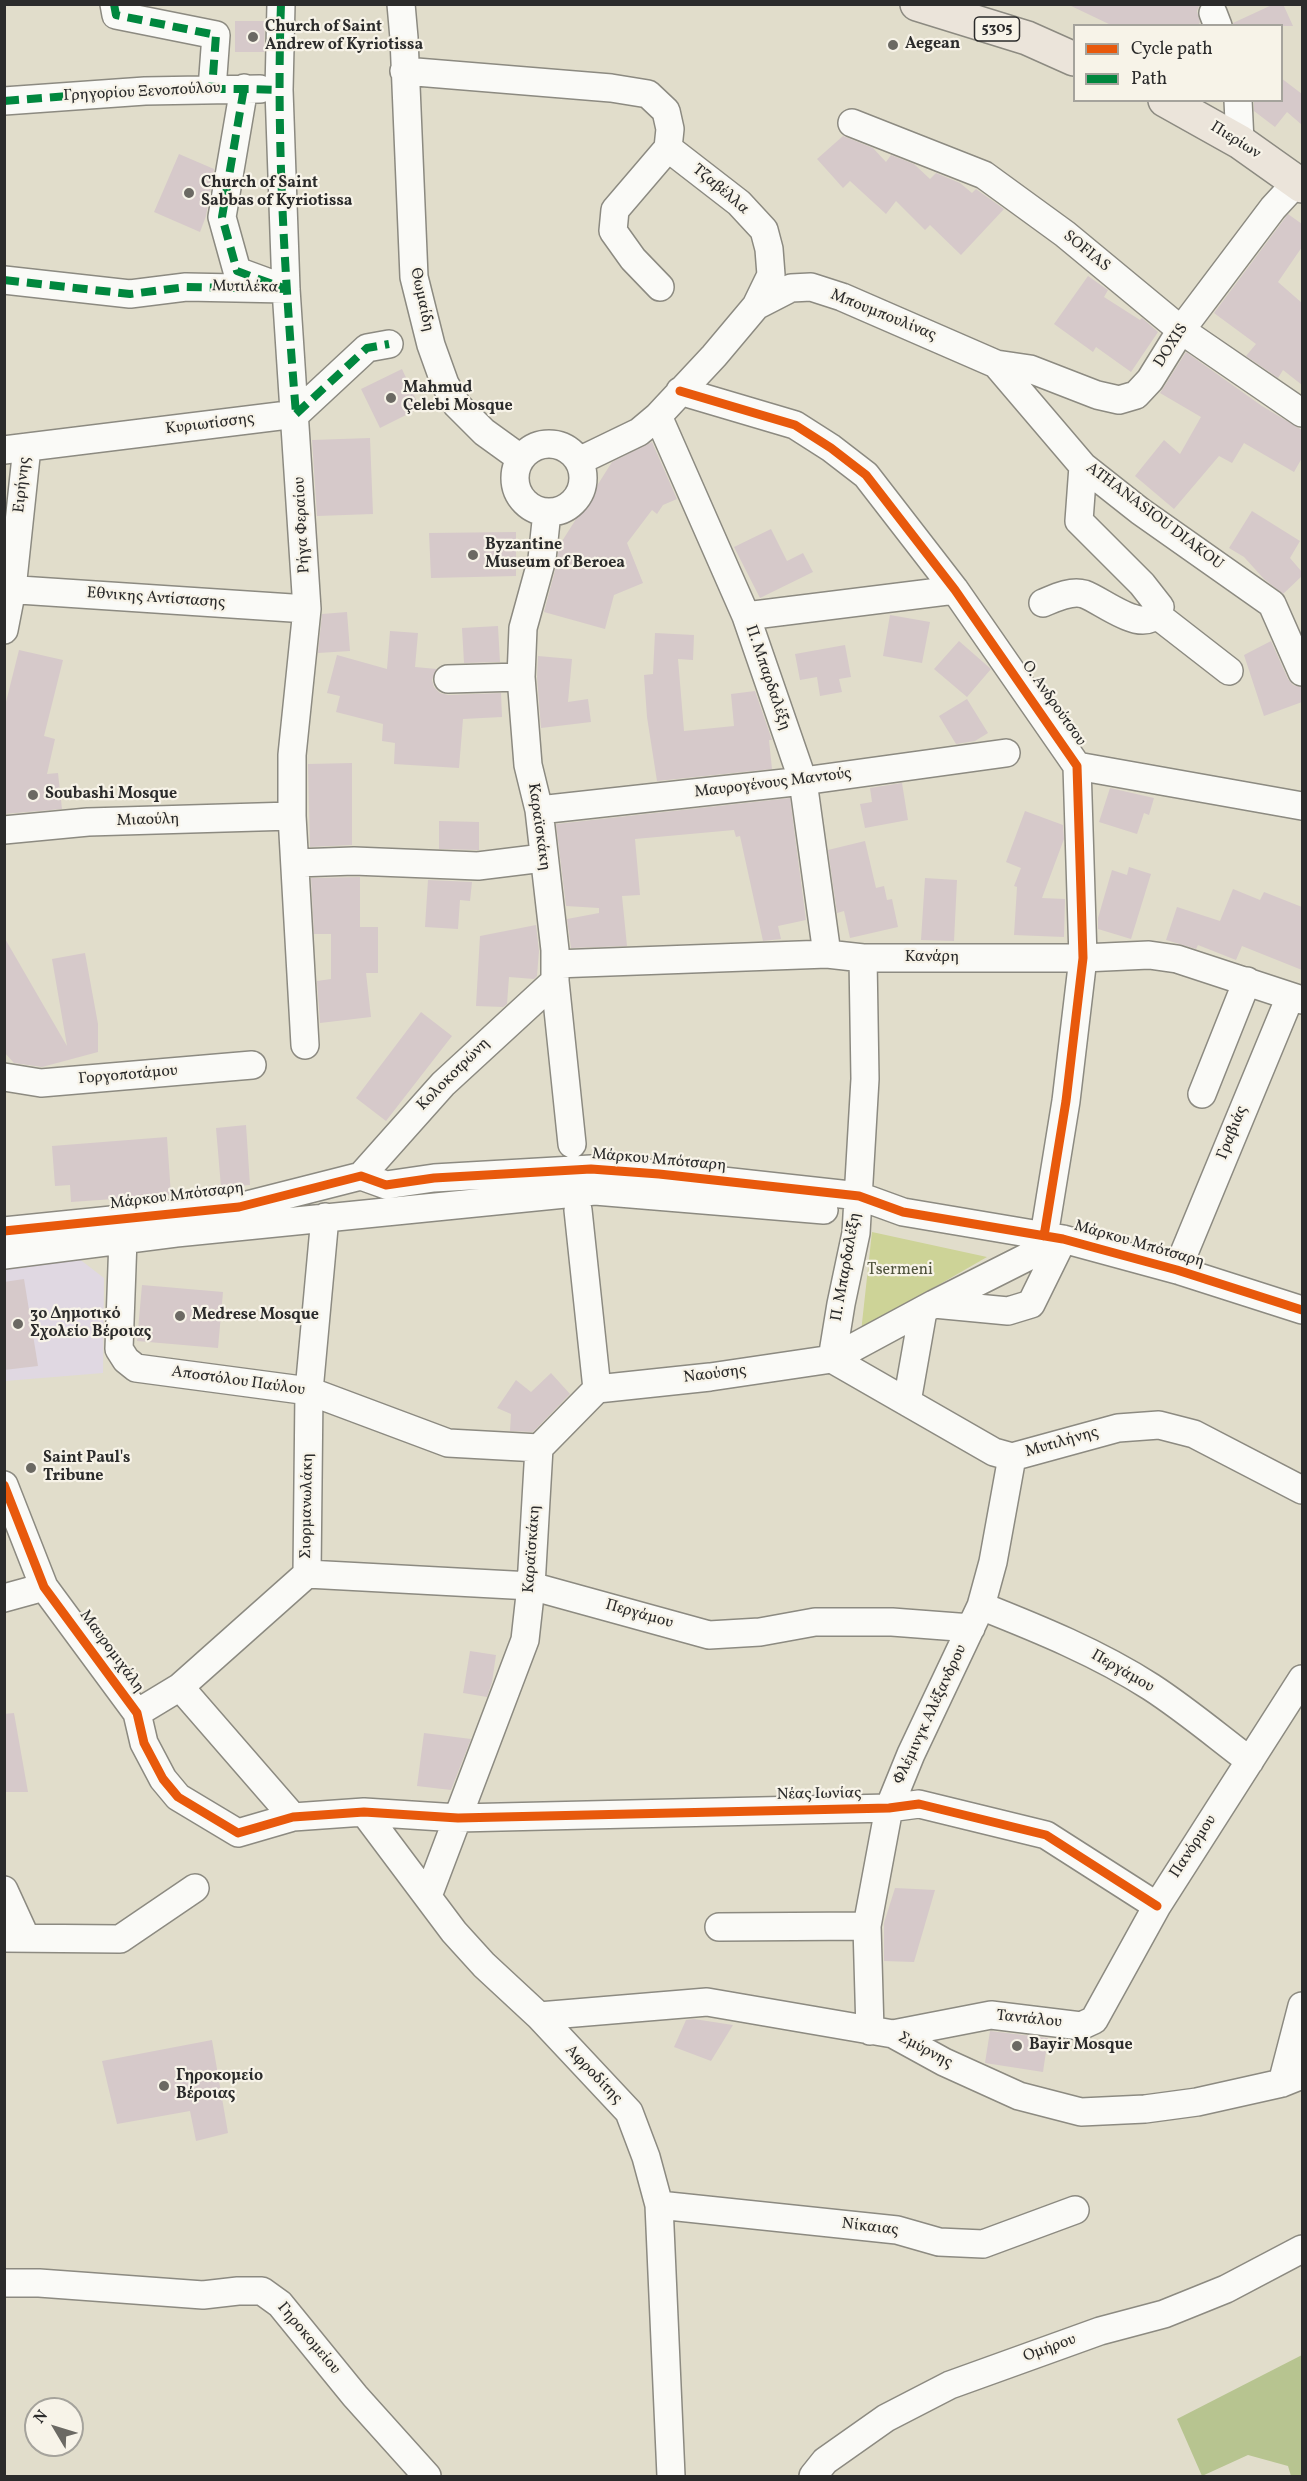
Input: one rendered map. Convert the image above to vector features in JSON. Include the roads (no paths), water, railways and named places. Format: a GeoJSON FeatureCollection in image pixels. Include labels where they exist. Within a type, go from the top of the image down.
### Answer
{"type":"FeatureCollection","features":[{"type":"Feature","properties":{"kind":"main road","name":"5305"},"geometry":{"type":"LineString","coordinates":[[917,4],[1027,39],[1073,59]]}},
{"type":"Feature","properties":{"kind":"main road","name":"Πιερίων"},"geometry":{"type":"LineString","coordinates":[[1168,102],[1240,142],[1300,184]]}},
{"type":"Feature","properties":{"kind":"street"},"geometry":{"type":"LineString","coordinates":[[114,4],[116,15],[216,35],[212,89]]}},
{"type":"Feature","properties":{"kind":"street","name":"Ρήγα Φεραίου"},"geometry":{"type":"LineString","coordinates":[[281,4],[279,90],[286,289],[308,609],[292,755],[292,816],[305,1045]]}},
{"type":"Feature","properties":{"kind":"street","name":"Θωμαίδη"},"geometry":{"type":"LineString","coordinates":[[391,4],[404,71]]}},
{"type":"Feature","properties":{"kind":"street","name":"Θωμαίδη"},"geometry":{"type":"LineString","coordinates":[[401,4],[414,277],[431,345],[445,384],[457,405],[484,432],[520,458]]}},
{"type":"Feature","properties":{"kind":"street"},"geometry":{"type":"LineString","coordinates":[[404,71],[611,88],[648,94],[666,111],[670,129],[668,148],[615,210],[613,231],[633,259],[660,287]]}},
{"type":"Feature","properties":{"kind":"street","name":"Γρηγορίου Ξενοπούλου"},"geometry":{"type":"LineString","coordinates":[[4,100],[145,91],[244,88],[279,90]]}},
{"type":"Feature","properties":{"kind":"street","name":"Μυτιλέκα"},"geometry":{"type":"LineString","coordinates":[[244,88],[222,218],[237,271],[286,289]]}},
{"type":"Feature","properties":{"kind":"street"},"geometry":{"type":"LineString","coordinates":[[1238,102],[1240,142]]}},
{"type":"Feature","properties":{"kind":"street","name":"SOFIAS"},"geometry":{"type":"LineString","coordinates":[[852,123],[984,175],[1065,234],[1181,330],[1302,413]]}},
{"type":"Feature","properties":{"kind":"street","name":"Τζαβέλλα"},"geometry":{"type":"LineString","coordinates":[[668,148],[739,202],[764,230],[769,249],[771,275],[756,306]]}},
{"type":"Feature","properties":{"kind":"street","name":"DOXIS"},"geometry":{"type":"LineString","coordinates":[[996,364],[1030,369],[1097,395],[1119,400],[1136,395],[1150,380],[1181,330],[1274,208],[1300,184]]}},
{"type":"Feature","properties":{"kind":"street","name":"Μυτιλέκα"},"geometry":{"type":"LineString","coordinates":[[4,280],[130,294],[186,287],[286,289]]}},
{"type":"Feature","properties":{"kind":"street","name":"Μπουμπουλίνας"},"geometry":{"type":"LineString","coordinates":[[579,461],[639,432],[658,416],[756,306],[791,288],[811,287],[842,297],[996,364]]}},
{"type":"Feature","properties":{"kind":"street"},"geometry":{"type":"LineString","coordinates":[[296,414],[367,348],[389,344]]}},
{"type":"Feature","properties":{"kind":"street","name":"ATHANASIOU DIAKOU"},"geometry":{"type":"LineString","coordinates":[[996,364],[1083,466],[1140,511],[1272,604],[1302,672]]}},
{"type":"Feature","properties":{"kind":"street","name":"Ο. Ανδρούτσου"},"geometry":{"type":"LineString","coordinates":[[680,391],[795,425],[831,448],[866,476],[955,590],[1077,766],[1083,958],[1066,1101],[1054,1238],[1031,1304],[1008,1311],[929,1307]]}},
{"type":"Feature","properties":{"kind":"street","name":"Κυριωτίσσης"},"geometry":{"type":"LineString","coordinates":[[16,448],[296,414]]}},
{"type":"Feature","properties":{"kind":"street","name":"Π. Μπαρδαλέξη"},"geometry":{"type":"LineString","coordinates":[[658,416],[746,616],[803,781],[827,954]]}},
{"type":"Feature","properties":{"kind":"street"},"geometry":{"type":"LineString","coordinates":[[543,444],[554,444],[572,452],[579,461],[584,476],[577,498],[569,506],[558,511],[547,512],[533,509],[517,492],[514,480],[515,469],[520,458],[531,448],[543,444]]}},
{"type":"Feature","properties":{"kind":"street","name":"Ειρήνης"},"geometry":{"type":"LineString","coordinates":[[4,630],[16,448]]}},
{"type":"Feature","properties":{"kind":"street"},"geometry":{"type":"LineString","coordinates":[[1043,603],[1067,594],[1082,593],[1134,620],[1152,618],[1157,615],[1160,607],[1142,584],[1079,521],[1083,466]]}},
{"type":"Feature","properties":{"kind":"street","name":"Καραϊσκάκη"},"geometry":{"type":"LineString","coordinates":[[547,512],[542,559],[523,628],[521,676],[528,765],[539,810],[572,1144]]}},
{"type":"Feature","properties":{"kind":"street","name":"Εθνικης Αντίστασης"},"geometry":{"type":"LineString","coordinates":[[8,589],[308,609]]}},
{"type":"Feature","properties":{"kind":"street"},"geometry":{"type":"LineString","coordinates":[[746,616],[955,590]]}},
{"type":"Feature","properties":{"kind":"street"},"geometry":{"type":"LineString","coordinates":[[1157,615],[1229,671]]}},
{"type":"Feature","properties":{"kind":"street"},"geometry":{"type":"LineString","coordinates":[[448,679],[521,676]]}},
{"type":"Feature","properties":{"kind":"street","name":"Μαυρογένους Μαντούς"},"geometry":{"type":"LineString","coordinates":[[539,810],[803,781],[1006,753]]}},
{"type":"Feature","properties":{"kind":"street"},"geometry":{"type":"LineString","coordinates":[[1077,766],[1302,806]]}},
{"type":"Feature","properties":{"kind":"street","name":"Μιαούλη"},"geometry":{"type":"LineString","coordinates":[[4,830],[88,822],[292,816]]}},
{"type":"Feature","properties":{"kind":"street"},"geometry":{"type":"LineString","coordinates":[[296,863],[354,861],[478,866],[543,858]]}},
{"type":"Feature","properties":{"kind":"street","name":"Κανάρη"},"geometry":{"type":"LineString","coordinates":[[555,973],[827,954],[862,958],[1083,958],[1149,955],[1177,959],[1296,998]]}},
{"type":"Feature","properties":{"kind":"street","name":"Π. Μπαρδαλέξη"},"geometry":{"type":"LineString","coordinates":[[832,1359],[856,1233],[865,1079],[862,958]]}},
{"type":"Feature","properties":{"kind":"street","name":"Κολοκοτρώνη"},"geometry":{"type":"LineString","coordinates":[[361,1176],[443,1084],[555,973]]}},
{"type":"Feature","properties":{"kind":"street"},"geometry":{"type":"LineString","coordinates":[[1202,1094],[1247,981]]}},
{"type":"Feature","properties":{"kind":"street","name":"Γραβιάς"},"geometry":{"type":"LineString","coordinates":[[1177,1270],[1296,998]]}},
{"type":"Feature","properties":{"kind":"street","name":"Γοργοποτάμου"},"geometry":{"type":"LineString","coordinates":[[4,1077],[41,1083],[252,1065]]}},
{"type":"Feature","properties":{"kind":"street","name":"Μάρκου Μπότσαρη"},"geometry":{"type":"LineString","coordinates":[[4,1231],[239,1207],[361,1176],[386,1185],[434,1178],[591,1169],[659,1174],[1054,1238],[1177,1270],[1302,1310]]}},
{"type":"Feature","properties":{"kind":"street","name":"Μάρκου Μπότσαρη"},"geometry":{"type":"LineString","coordinates":[[4,1255],[123,1239],[325,1217],[595,1191],[858,1205]]}},
{"type":"Feature","properties":{"kind":"street"},"geometry":{"type":"LineString","coordinates":[[539,1448],[597,1389],[578,1209]]}},
{"type":"Feature","properties":{"kind":"street","name":"Σιορμανωλάκη"},"geometry":{"type":"LineString","coordinates":[[137,1713],[180,1687],[307,1574],[309,1391],[325,1217]]}},
{"type":"Feature","properties":{"kind":"street","name":"Ναούσης"},"geometry":{"type":"LineString","coordinates":[[597,1389],[710,1377],[832,1359],[1054,1238]]}},
{"type":"Feature","properties":{"kind":"street","name":"Αποστόλου Παύλου"},"geometry":{"type":"LineString","coordinates":[[123,1239],[119,1349],[126,1360],[136,1368],[309,1391],[448,1443],[539,1448]]}},
{"type":"Feature","properties":{"kind":"street"},"geometry":{"type":"LineString","coordinates":[[907,1402],[929,1307]]}},
{"type":"Feature","properties":{"kind":"street","name":"Mυτιλήνης"},"geometry":{"type":"LineString","coordinates":[[832,1359],[994,1452],[1012,1457],[1118,1428],[1159,1425],[1194,1434],[1302,1490]]}},
{"type":"Feature","properties":{"kind":"street","name":"Καραϊσκάκη"},"geometry":{"type":"LineString","coordinates":[[428,1896],[525,1640],[531,1586],[539,1448]]}},
{"type":"Feature","properties":{"kind":"street","name":"Φλέμινγκ Αλέξανδρου"},"geometry":{"type":"LineString","coordinates":[[882,2032],[867,1977],[867,1926],[889,1808],[911,1754],[976,1617],[993,1562],[1012,1457]]}},
{"type":"Feature","properties":{"kind":"street","name":"Μαυρομιχάλη"},"geometry":{"type":"LineString","coordinates":[[4,1485],[45,1587],[137,1713],[144,1743],[163,1779],[178,1797],[238,1833],[293,1817],[364,1812],[458,1818]]}},
{"type":"Feature","properties":{"kind":"street","name":"Περγάμου"},"geometry":{"type":"LineString","coordinates":[[307,1574],[531,1586],[709,1635],[760,1632],[814,1622],[892,1622],[976,1617],[1033,1627],[1091,1654],[1151,1687],[1250,1761]]}},
{"type":"Feature","properties":{"kind":"street"},"geometry":{"type":"LineString","coordinates":[[4,1598],[45,1587]]}},
{"type":"Feature","properties":{"kind":"street","name":"Πανόρμου"},"geometry":{"type":"LineString","coordinates":[[1094,2020],[1157,1906],[1250,1761],[1293,1716],[1302,1679]]}},
{"type":"Feature","properties":{"kind":"street"},"geometry":{"type":"LineString","coordinates":[[180,1687],[293,1817]]}},
{"type":"Feature","properties":{"kind":"street","name":"Νέας Ιωνίας"},"geometry":{"type":"LineString","coordinates":[[458,1818],[889,1808],[919,1804],[1046,1835],[1157,1906]]}},
{"type":"Feature","properties":{"kind":"street","name":"Αφροδίτης"},"geometry":{"type":"LineString","coordinates":[[364,1812],[454,1932],[484,1965],[539,2016],[628,2112],[646,2157],[658,2205],[671,2476]]}},
{"type":"Feature","properties":{"kind":"street"},"geometry":{"type":"LineString","coordinates":[[4,1890],[15,1938],[120,1939],[195,1888]]}},
{"type":"Feature","properties":{"kind":"street"},"geometry":{"type":"LineString","coordinates":[[719,1926],[867,1926]]}},
{"type":"Feature","properties":{"kind":"street","name":"Σμύρνης"},"geometry":{"type":"LineString","coordinates":[[539,2016],[707,2002],[882,2032],[1019,2096],[1081,2112],[1145,2109],[1197,2102],[1292,2079]]}},
{"type":"Feature","properties":{"kind":"street"},"geometry":{"type":"LineString","coordinates":[[1292,2079],[1302,2006]]}},
{"type":"Feature","properties":{"kind":"street","name":"Ταντάλου"},"geometry":{"type":"LineString","coordinates":[[882,2032],[991,2015],[1081,2026],[1094,2020]]}},
{"type":"Feature","properties":{"kind":"street","name":"Νίκαιας"},"geometry":{"type":"LineString","coordinates":[[658,2205],[897,2230],[939,2242],[983,2244],[1075,2210]]}},
{"type":"Feature","properties":{"kind":"street","name":"Ομήρου"},"geometry":{"type":"LineString","coordinates":[[813,2476],[825,2462],[886,2418],[950,2385],[1100,2331],[1164,2314],[1226,2289],[1302,2249]]}},
{"type":"Feature","properties":{"kind":"street","name":"Γηροκομείου"},"geometry":{"type":"LineString","coordinates":[[4,2283],[39,2283],[203,2295],[262,2290],[280,2304],[355,2396],[426,2476]]}},
{"type":"Feature","properties":{"kind":"place","name":"Church of Saint Andrew of Kyriotissa"},"geometry":{"type":"Point","coordinates":[253,37]}},
{"type":"Feature","properties":{"kind":"place","name":"Aegean"},"geometry":{"type":"Point","coordinates":[893,45]}},
{"type":"Feature","properties":{"kind":"place","name":"Church of Saint Sabbas of Kyriotissa"},"geometry":{"type":"Point","coordinates":[189,193]}},
{"type":"Feature","properties":{"kind":"place","name":"Mahmud Çelebi Mosque"},"geometry":{"type":"Point","coordinates":[391,398]}},
{"type":"Feature","properties":{"kind":"place","name":"Byzantine Museum of Beroea"},"geometry":{"type":"Point","coordinates":[473,555]}},
{"type":"Feature","properties":{"kind":"place","name":"Soubashi Mosque"},"geometry":{"type":"Point","coordinates":[33,795]}},
{"type":"Feature","properties":{"kind":"place","name":"Medrese Mosque"},"geometry":{"type":"Point","coordinates":[180,1316]}},
{"type":"Feature","properties":{"kind":"place","name":"3ο Δημοτικό Σχολείο Βέροιας"},"geometry":{"type":"Point","coordinates":[18,1324]}},
{"type":"Feature","properties":{"kind":"place","name":"Saint Paul's Tribune"},"geometry":{"type":"Point","coordinates":[31,1468]}},
{"type":"Feature","properties":{"kind":"place","name":"Bayir Mosque"},"geometry":{"type":"Point","coordinates":[1017,2046]}},
{"type":"Feature","properties":{"kind":"place","name":"Γηροκομείο Βέροιας"},"geometry":{"type":"Point","coordinates":[164,2086]}},
{"type":"Feature","properties":{"kind":"park label","name":"Tsermeni"},"geometry":{"type":"Point","coordinates":[900,1271]}}]}
